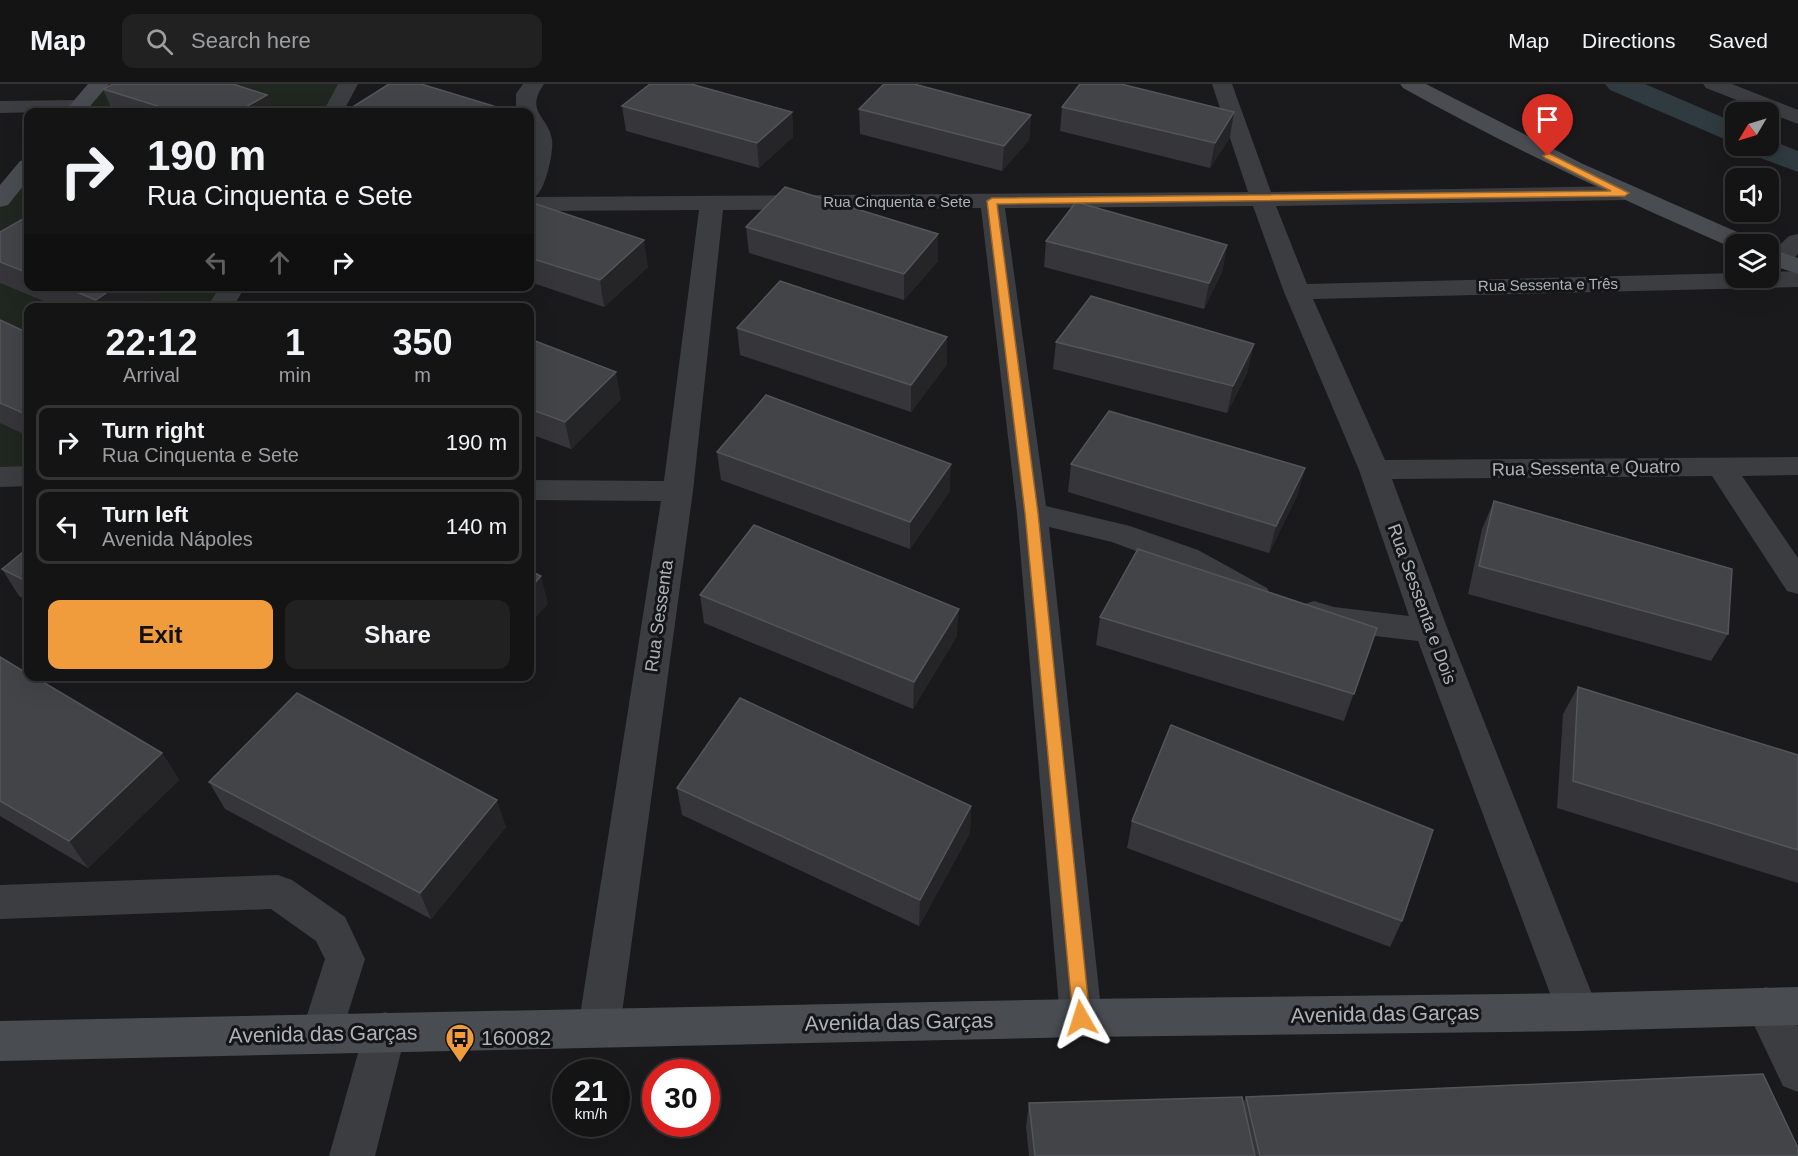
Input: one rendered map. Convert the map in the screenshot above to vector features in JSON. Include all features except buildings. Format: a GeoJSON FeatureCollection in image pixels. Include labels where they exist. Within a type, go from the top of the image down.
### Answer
{"type":"FeatureCollection","features":[{"type":"Feature","properties":{"kind":"main road"},"geometry":{"type":"LineString","coordinates":[[78,108],[99,84]]}},
{"type":"Feature","properties":{"kind":"main road"},"geometry":{"type":"LineString","coordinates":[[1410,84],[1490,128],[1625,193],[1725,236]]}},
{"type":"Feature","properties":{"kind":"main road"},"geometry":{"type":"LineString","coordinates":[[0,200],[24,171]]}},
{"type":"Feature","properties":{"kind":"main road","name":"Avenida das Garças"},"geometry":{"type":"LineString","coordinates":[[0,1041],[1081,1018],[1578,1012],[1782,1006]]}},
{"type":"Feature","properties":{"kind":"street"},"geometry":{"type":"LineString","coordinates":[[335,108],[348,84]]}},
{"type":"Feature","properties":{"kind":"street"},"geometry":{"type":"LineString","coordinates":[[527,108],[527,94],[534,84]]}},
{"type":"Feature","properties":{"kind":"street","name":"Rua Sessenta e Dois"},"geometry":{"type":"LineString","coordinates":[[1222,84],[1297,292],[1374,470],[1431,630],[1578,1012]]}},
{"type":"Feature","properties":{"kind":"street"},"geometry":{"type":"LineString","coordinates":[[1713,84],[1798,118]]}},
{"type":"Feature","properties":{"kind":"street"},"geometry":{"type":"LineString","coordinates":[[0,106],[51,108]]}},
{"type":"Feature","properties":{"kind":"street"},"geometry":{"type":"LineString","coordinates":[[534,125],[541,136],[542,149],[534,177]]}},
{"type":"Feature","properties":{"kind":"street","name":"Rua Cinquenta e Sete"},"geometry":{"type":"LineString","coordinates":[[534,204],[1262,199],[1625,193]]}},
{"type":"Feature","properties":{"kind":"street"},"geometry":{"type":"LineString","coordinates":[[992,201],[1032,513],[1081,1018]]}},
{"type":"Feature","properties":{"kind":"street","name":"Rua Sessenta"},"geometry":{"type":"LineString","coordinates":[[599,1028],[678,491],[712,203]]}},
{"type":"Feature","properties":{"kind":"street"},"geometry":{"type":"LineString","coordinates":[[1782,260],[1798,241]]}},
{"type":"Feature","properties":{"kind":"street","name":"Rua Sessenta e Três"},"geometry":{"type":"LineString","coordinates":[[1297,292],[1798,279]]}},
{"type":"Feature","properties":{"kind":"street"},"geometry":{"type":"LineString","coordinates":[[1720,466],[1798,583]]}},
{"type":"Feature","properties":{"kind":"street","name":"Rua Sessenta e Quatro"},"geometry":{"type":"LineString","coordinates":[[1374,470],[1798,466]]}},
{"type":"Feature","properties":{"kind":"street"},"geometry":{"type":"LineString","coordinates":[[0,477],[24,476]]}},
{"type":"Feature","properties":{"kind":"street"},"geometry":{"type":"LineString","coordinates":[[534,490],[678,491]]}},
{"type":"Feature","properties":{"kind":"street"},"geometry":{"type":"LineString","coordinates":[[1032,513],[1119,533],[1187,558],[1249,593],[1332,619],[1431,630]]}},
{"type":"Feature","properties":{"kind":"street"},"geometry":{"type":"LineString","coordinates":[[0,902],[278,892],[331,929],[345,959],[322,1034]]}},
{"type":"Feature","properties":{"kind":"street"},"geometry":{"type":"LineString","coordinates":[[1782,1006],[1798,1072]]}},
{"type":"Feature","properties":{"kind":"street"},"geometry":{"type":"LineString","coordinates":[[352,1156],[385,1032]]}},
{"type":"Feature","properties":{"kind":"shaded area"},"geometry":{"type":"Polygon","coordinates":[[[99,84],[348,84],[335,108],[78,108],[99,84]]]}},
{"type":"Feature","properties":{"kind":"shaded area"},"geometry":{"type":"Polygon","coordinates":[[[24,171],[24,291],[230,291],[223,303],[24,303],[24,476],[0,477],[0,200],[24,171]]]}},
{"type":"Feature","properties":{"kind":"waterway"},"geometry":{"type":"LineString","coordinates":[[1620,84],[1725,130]]}},
{"type":"Feature","properties":{"kind":"waterway"},"geometry":{"type":"LineString","coordinates":[[1779,154],[1798,162]]}},
{"type":"Feature","properties":{"kind":"place","name":"160082"},"geometry":{"type":"Point","coordinates":[460,1064]}},
{"type":"Feature","properties":{"kind":"route"},"geometry":{"type":"LineString","coordinates":[[1081,1018],[1032,513],[992,201],[1625,193],[1548,156]]}}]}
